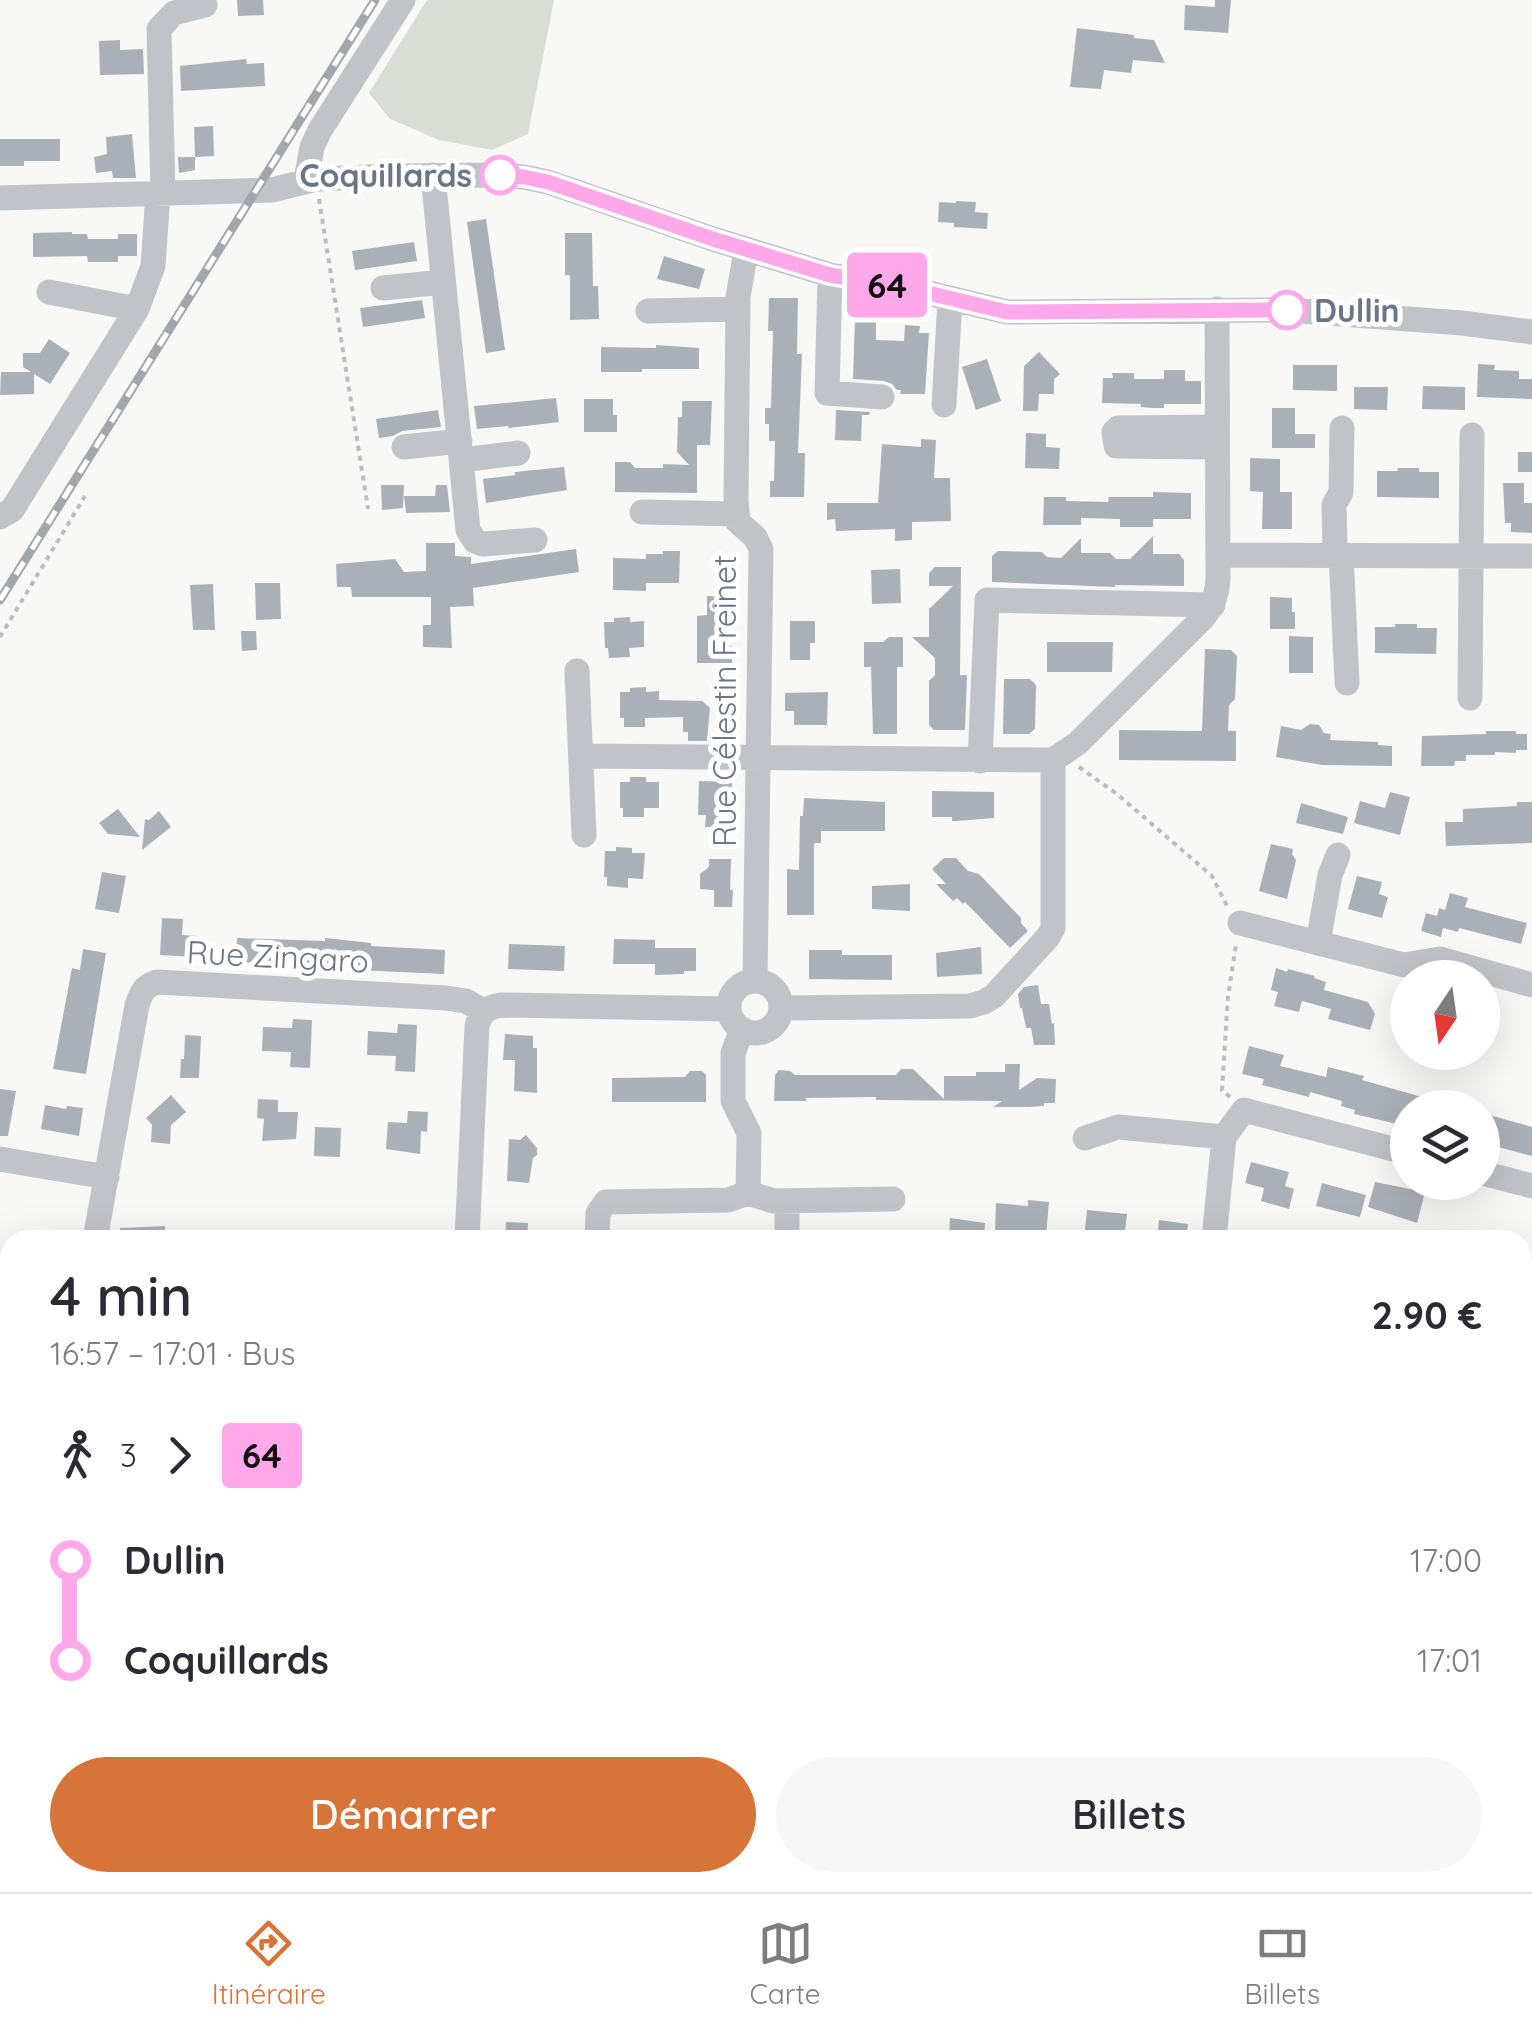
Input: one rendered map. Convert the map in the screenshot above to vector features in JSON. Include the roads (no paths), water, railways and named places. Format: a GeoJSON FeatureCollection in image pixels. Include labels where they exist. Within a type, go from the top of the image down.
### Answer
{"type":"FeatureCollection","features":[{"type":"Feature","properties":{"kind":"street"},"geometry":{"type":"LineString","coordinates":[[311,180],[307,165],[320,130],[404,0]]}},
{"type":"Feature","properties":{"kind":"street"},"geometry":{"type":"LineString","coordinates":[[0,517],[12,510],[137,310],[153,266],[160,194],[159,29],[174,14],[205,5]]}},
{"type":"Feature","properties":{"kind":"street"},"geometry":{"type":"LineString","coordinates":[[434,176],[468,530],[475,541],[483,544],[535,540]]}},
{"type":"Feature","properties":{"kind":"street"},"geometry":{"type":"LineString","coordinates":[[0,198],[272,190],[311,180],[524,177],[830,275],[1007,312],[1312,311],[1532,332]]}},
{"type":"Feature","properties":{"kind":"street","name":"Rue Célestin Freinet"},"geometry":{"type":"LineString","coordinates":[[749,251],[742,269],[737,309],[736,514],[738,522],[761,549],[755,981]]}},
{"type":"Feature","properties":{"kind":"street"},"geometry":{"type":"LineString","coordinates":[[830,275],[828,393],[882,397]]}},
{"type":"Feature","properties":{"kind":"street"},"geometry":{"type":"LineString","coordinates":[[382,288],[442,282]]}},
{"type":"Feature","properties":{"kind":"street"},"geometry":{"type":"LineString","coordinates":[[49,292],[137,310]]}},
{"type":"Feature","properties":{"kind":"street"},"geometry":{"type":"LineString","coordinates":[[944,406],[950,299]]}},
{"type":"Feature","properties":{"kind":"street"},"geometry":{"type":"LineString","coordinates":[[648,311],[737,309]]}},
{"type":"Feature","properties":{"kind":"street"},"geometry":{"type":"LineString","coordinates":[[581,756],[980,761],[1057,757],[1078,743],[1213,604],[1217,592],[1217,309]]}},
{"type":"Feature","properties":{"kind":"street"},"geometry":{"type":"LineString","coordinates":[[1342,428],[1341,492],[1334,505],[1346,683]]}},
{"type":"Feature","properties":{"kind":"street"},"geometry":{"type":"LineString","coordinates":[[1470,698],[1472,435]]}},
{"type":"Feature","properties":{"kind":"street"},"geometry":{"type":"LineString","coordinates":[[404,447],[518,453]]}},
{"type":"Feature","properties":{"kind":"street"},"geometry":{"type":"LineString","coordinates":[[642,512],[736,514]]}},
{"type":"Feature","properties":{"kind":"street"},"geometry":{"type":"LineString","coordinates":[[1218,555],[1532,556]]}},
{"type":"Feature","properties":{"kind":"street"},"geometry":{"type":"LineString","coordinates":[[980,761],[986,600],[1213,604]]}},
{"type":"Feature","properties":{"kind":"street"},"geometry":{"type":"LineString","coordinates":[[577,670],[584,835]]}},
{"type":"Feature","properties":{"kind":"street"},"geometry":{"type":"LineString","coordinates":[[781,1008],[970,1006],[994,996],[1053,928],[1057,757]]}},
{"type":"Feature","properties":{"kind":"street"},"geometry":{"type":"LineString","coordinates":[[1318,943],[1330,875],[1338,855]]}},
{"type":"Feature","properties":{"kind":"street"},"geometry":{"type":"LineString","coordinates":[[1233,914],[1318,943],[1404,965],[1440,960],[1532,985]]}},
{"type":"Feature","properties":{"kind":"street"},"geometry":{"type":"LineString","coordinates":[[467,1230],[477,1026],[483,1011],[502,1004],[736,1019],[759,1032],[768,1029],[779,1016],[781,1008],[774,989],[755,981],[739,986],[733,993],[736,1019],[733,1101],[749,1133],[748,1193]]}},
{"type":"Feature","properties":{"kind":"street","name":"Rue Zingaro"},"geometry":{"type":"LineString","coordinates":[[96,1230],[138,1005],[148,985],[157,982],[446,998],[466,1001],[483,1011]]}},
{"type":"Feature","properties":{"kind":"street"},"geometry":{"type":"LineString","coordinates":[[1215,1230],[1224,1136],[1244,1110],[1390,1148]]}},
{"type":"Feature","properties":{"kind":"street"},"geometry":{"type":"LineString","coordinates":[[1085,1138],[1118,1127],[1224,1136]]}},
{"type":"Feature","properties":{"kind":"street"},"geometry":{"type":"LineString","coordinates":[[0,1159],[107,1177]]}},
{"type":"Feature","properties":{"kind":"street"},"geometry":{"type":"LineString","coordinates":[[1500,1177],[1532,1186]]}},
{"type":"Feature","properties":{"kind":"street"},"geometry":{"type":"LineString","coordinates":[[597,1230],[598,1213],[606,1202],[728,1200],[748,1193],[774,1202],[893,1199]]}},
{"type":"Feature","properties":{"kind":"street"},"geometry":{"type":"LineString","coordinates":[[787,1201],[787,1230]]}},
{"type":"Feature","properties":{"kind":"railway"},"geometry":{"type":"LineString","coordinates":[[0,600],[375,0]]}},
{"type":"Feature","properties":{"kind":"place","name":"Coquillards"},"geometry":{"type":"Point","coordinates":[500,175]}},
{"type":"Feature","properties":{"kind":"place","name":"Dullin"},"geometry":{"type":"Point","coordinates":[1287,310]}}]}
